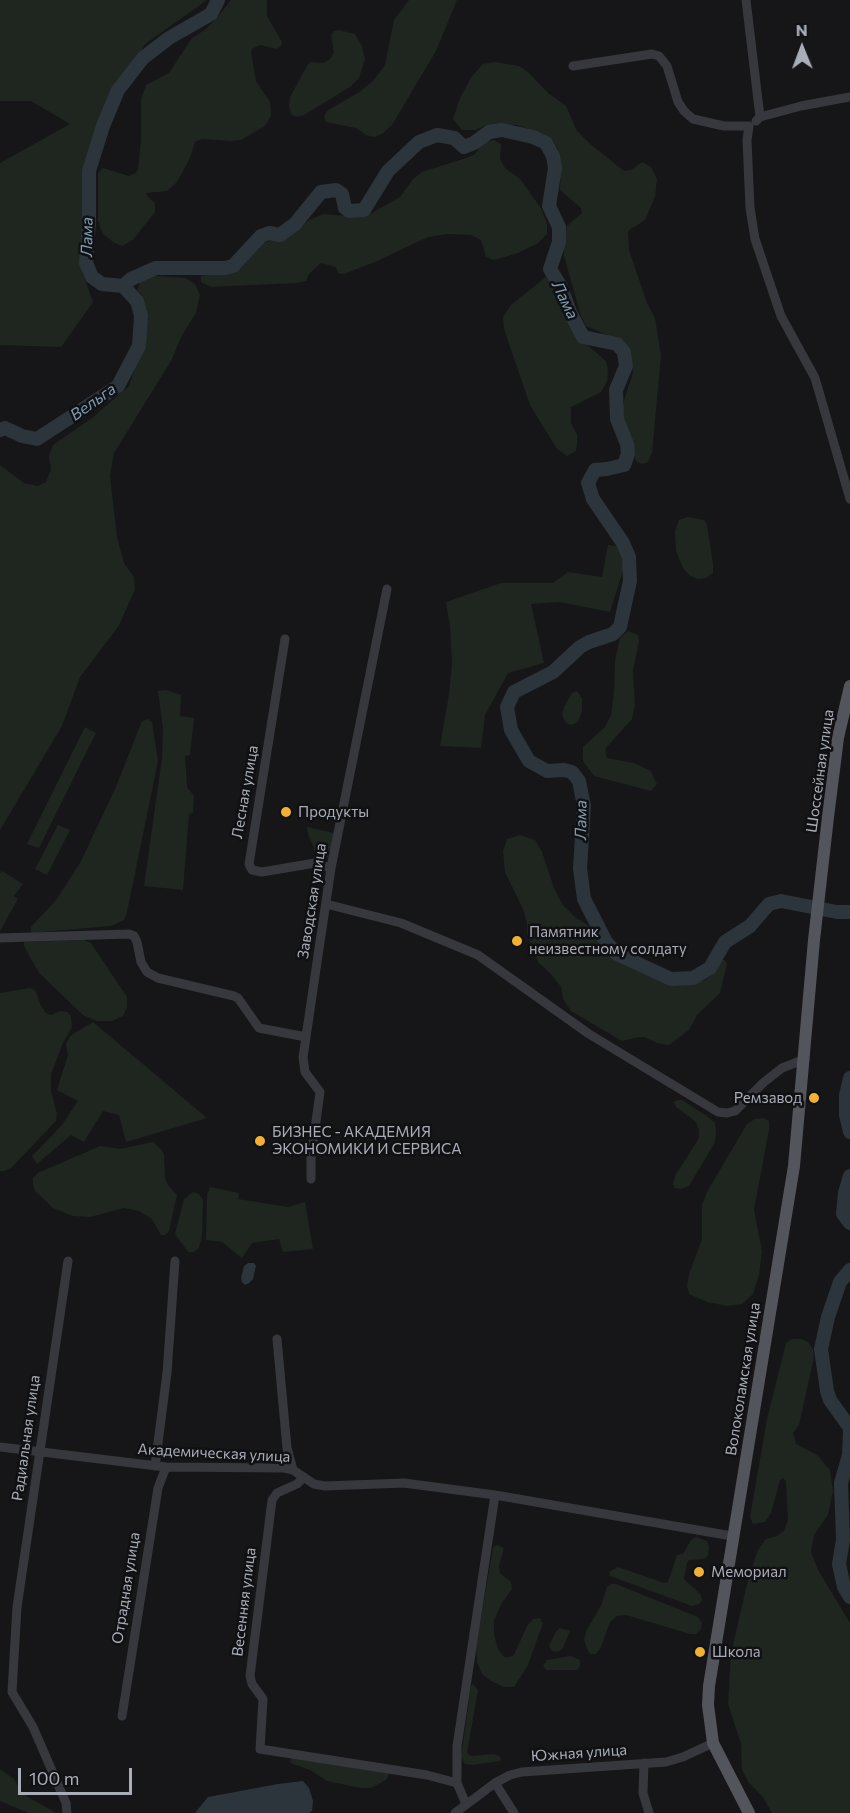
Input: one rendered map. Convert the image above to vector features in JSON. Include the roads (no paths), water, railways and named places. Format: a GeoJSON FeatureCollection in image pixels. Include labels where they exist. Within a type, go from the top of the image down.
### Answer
{"type":"FeatureCollection","features":[{"type":"Feature","properties":{"kind":"main road","name":"Шоссейная улица"},"geometry":{"type":"LineString","coordinates":[[814,940],[838,738],[850,686]]}},
{"type":"Feature","properties":{"kind":"main road","name":"Волоколамская улица"},"geometry":{"type":"LineString","coordinates":[[749,1813],[713,1743],[708,1705],[709,1686],[794,1166],[814,940]]}},
{"type":"Feature","properties":{"kind":"street"},"geometry":{"type":"LineString","coordinates":[[746,0],[760,117]]}},
{"type":"Feature","properties":{"kind":"street"},"geometry":{"type":"LineString","coordinates":[[573,66],[652,54],[659,56],[667,66],[678,102],[684,111],[693,118],[724,126],[749,126],[760,117],[801,106],[850,97]]}},
{"type":"Feature","properties":{"kind":"street"},"geometry":{"type":"LineString","coordinates":[[749,126],[747,140],[750,208],[755,239],[781,316],[815,378],[850,499]]}},
{"type":"Feature","properties":{"kind":"street","name":"Заводская улица"},"geometry":{"type":"LineString","coordinates":[[311,1179],[311,1158],[320,1092],[304,1072],[306,1037],[331,868],[387,589]]}},
{"type":"Feature","properties":{"kind":"street","name":"Лесная улица"},"geometry":{"type":"LineString","coordinates":[[285,639],[249,864],[252,870],[262,872],[315,863],[331,868]]}},
{"type":"Feature","properties":{"kind":"street"},"geometry":{"type":"LineString","coordinates":[[326,904],[401,922],[477,955],[589,1034],[718,1112],[735,1111],[782,1068],[805,1059]]}},
{"type":"Feature","properties":{"kind":"street"},"geometry":{"type":"LineString","coordinates":[[0,938],[129,934],[134,936],[137,942],[141,962],[147,972],[158,978],[234,996],[238,998],[259,1028],[306,1037]]}},
{"type":"Feature","properties":{"kind":"street","name":"Радиальная улица"},"geometry":{"type":"LineString","coordinates":[[67,1813],[66,1803],[33,1727],[12,1692],[17,1607],[68,1261]]}},
{"type":"Feature","properties":{"kind":"street"},"geometry":{"type":"LineString","coordinates":[[155,1466],[167,1373],[175,1261]]}},
{"type":"Feature","properties":{"kind":"street"},"geometry":{"type":"LineString","coordinates":[[277,1339],[287,1448],[293,1470]]}},
{"type":"Feature","properties":{"kind":"street","name":"Академическая улица"},"geometry":{"type":"LineString","coordinates":[[0,1447],[166,1467],[284,1468],[293,1470],[314,1484],[325,1486],[404,1483],[495,1495],[732,1536]]}},
{"type":"Feature","properties":{"kind":"street","name":"Отрадная улица"},"geometry":{"type":"LineString","coordinates":[[122,1716],[158,1488],[166,1467]]}},
{"type":"Feature","properties":{"kind":"street","name":"Весенняя улица"},"geometry":{"type":"LineString","coordinates":[[304,1478],[297,1484],[277,1493],[272,1500],[250,1676],[252,1684],[263,1699],[260,1749],[427,1775],[457,1783]]}},
{"type":"Feature","properties":{"kind":"street"},"geometry":{"type":"LineString","coordinates":[[466,1804],[457,1783],[457,1746],[495,1495]]}},
{"type":"Feature","properties":{"kind":"street","name":"Южная улица"},"geometry":{"type":"LineString","coordinates":[[455,1813],[495,1783],[510,1775],[522,1772],[666,1762],[713,1743]]}},
{"type":"Feature","properties":{"kind":"street"},"geometry":{"type":"LineString","coordinates":[[644,1763],[643,1793],[649,1813]]}},
{"type":"Feature","properties":{"kind":"street"},"geometry":{"type":"LineString","coordinates":[[495,1783],[514,1813]]}},
{"type":"Feature","properties":{"kind":"waterway","name":"Лама"},"geometry":{"type":"LineString","coordinates":[[218,0],[211,14],[169,38],[143,58],[118,90],[103,126],[89,171],[86,263],[92,277],[102,284],[123,286],[131,279],[156,268],[233,266],[261,236],[269,233],[280,235],[295,224],[321,192],[336,190],[342,194],[345,208],[349,211],[364,210],[388,171],[419,142],[437,135],[454,138],[464,147],[489,132],[502,130],[533,137],[546,143],[553,156],[555,168],[549,206],[559,227],[559,242],[550,269],[561,287],[570,312],[583,337],[617,344],[624,352],[626,366],[616,390],[617,419],[627,444],[628,454],[624,465],[595,470],[588,483],[593,499],[623,543],[629,557],[630,581],[620,627],[613,634],[580,647],[553,672],[514,692],[507,707],[511,730],[529,761],[547,771],[572,772],[579,781],[584,806],[580,868],[584,899],[606,942],[617,954],[671,979],[693,978],[710,968],[725,942],[750,926],[769,904],[781,901],[837,912],[850,912]]}},
{"type":"Feature","properties":{"kind":"waterway","name":"Вельга"},"geometry":{"type":"LineString","coordinates":[[0,430],[5,428],[22,436],[37,439],[118,386],[139,346],[141,315],[137,301],[123,286]]}},
{"type":"Feature","properties":{"kind":"waterway","name":"Лама"},"geometry":{"type":"LineString","coordinates":[[850,1078],[846,1095],[846,1115],[850,1132]]}},
{"type":"Feature","properties":{"kind":"waterway","name":"Лама"},"geometry":{"type":"LineString","coordinates":[[850,1176],[845,1193],[843,1214],[850,1223]]}},
{"type":"Feature","properties":{"kind":"waterway","name":"Лама"},"geometry":{"type":"LineString","coordinates":[[850,1270],[840,1282],[828,1317],[821,1349],[830,1400],[850,1428]]}},
{"type":"Feature","properties":{"kind":"waterway","name":"Лама"},"geometry":{"type":"LineString","coordinates":[[850,1431],[849,1455],[841,1483],[843,1540],[839,1564],[844,1587],[850,1597]]}},
{"type":"Feature","properties":{"kind":"place","name":"Продукты"},"geometry":{"type":"Point","coordinates":[286,812]}},
{"type":"Feature","properties":{"kind":"place","name":"Памятник неизвестному солдату"},"geometry":{"type":"Point","coordinates":[517,941]}},
{"type":"Feature","properties":{"kind":"place","name":"Ремзавод"},"geometry":{"type":"Point","coordinates":[814,1098]}},
{"type":"Feature","properties":{"kind":"place","name":"БИЗНЕС - АКАДЕМИЯ ЭКОНОМИКИ И СЕРВИСА"},"geometry":{"type":"Point","coordinates":[260,1141]}},
{"type":"Feature","properties":{"kind":"place","name":"Мемориал"},"geometry":{"type":"Point","coordinates":[699,1572]}},
{"type":"Feature","properties":{"kind":"place","name":"Школа"},"geometry":{"type":"Point","coordinates":[700,1652]}}]}
